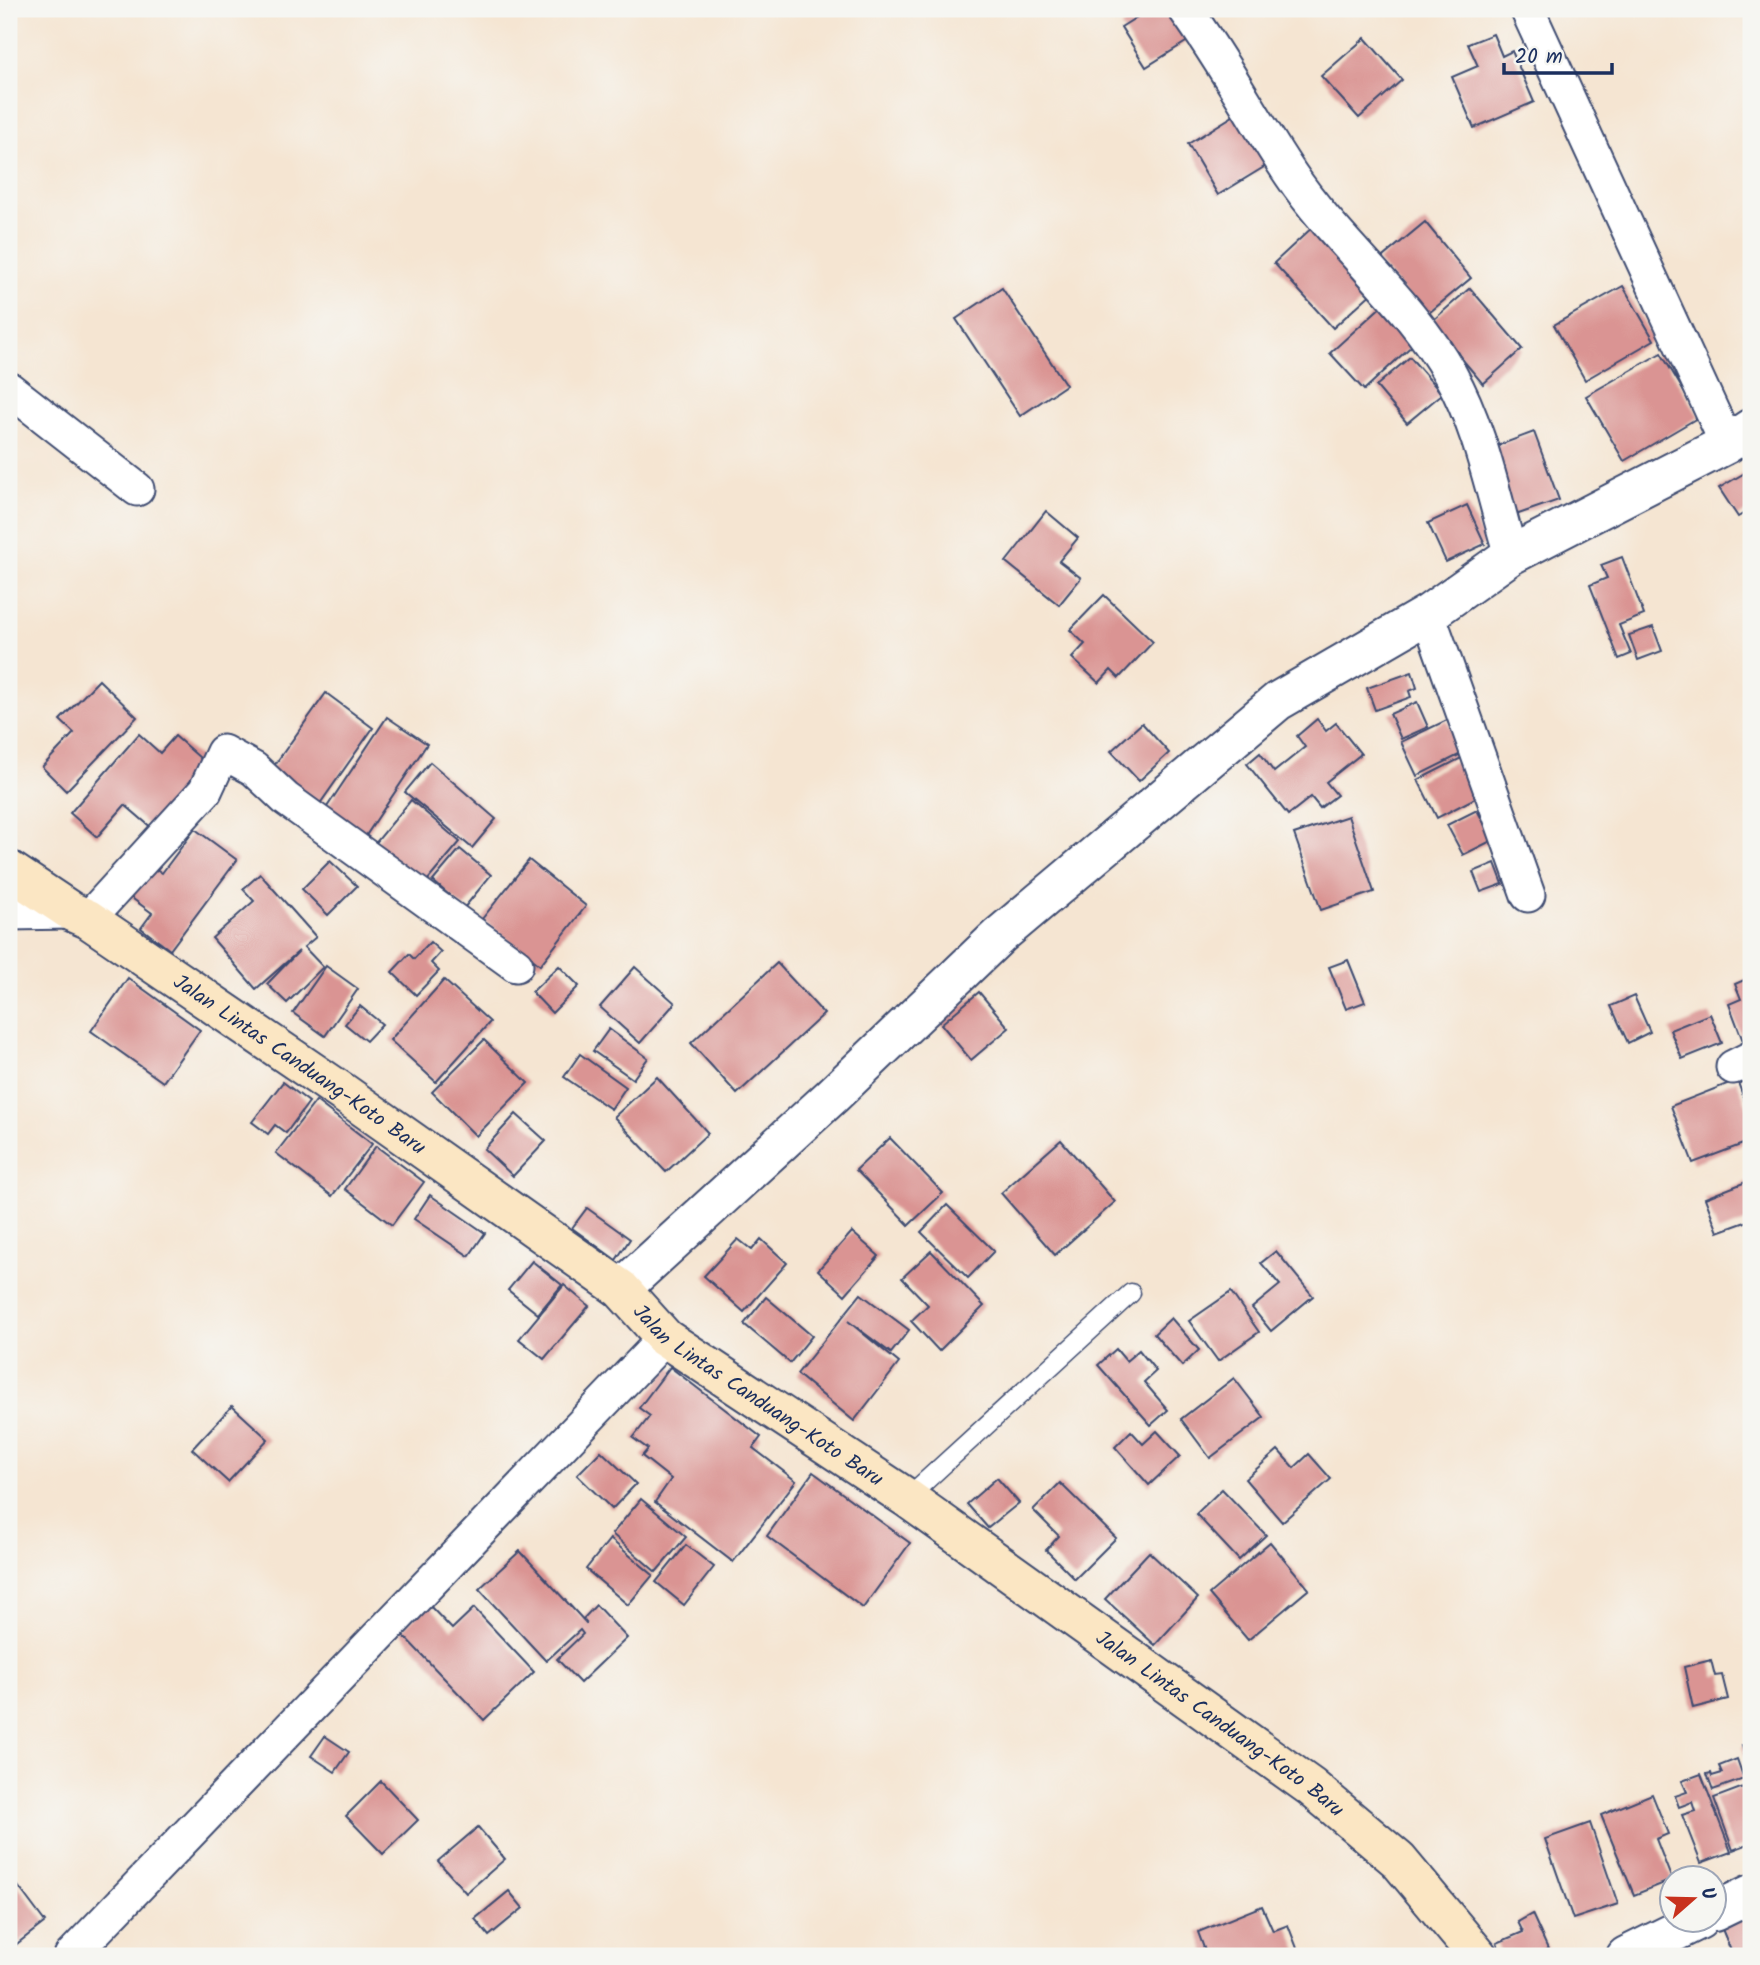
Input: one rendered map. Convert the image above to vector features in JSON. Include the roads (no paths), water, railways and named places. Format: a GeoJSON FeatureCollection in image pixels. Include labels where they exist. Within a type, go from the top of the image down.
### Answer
{"type":"FeatureCollection","features":[{"type":"Feature","properties":{"kind":"main road","name":"Jalan Lintas Canduang-Koto Baru"},"geometry":{"type":"LineString","coordinates":[[9,870],[342,1092],[621,1289],[665,1339],[907,1498],[1311,1787],[1398,1860],[1478,1956]]}},
{"type":"Feature","properties":{"kind":"street"},"geometry":{"type":"LineString","coordinates":[[1185,9],[1207,37],[1292,177],[1420,332],[1450,373],[1469,412],[1511,555]]}},
{"type":"Feature","properties":{"kind":"street"},"geometry":{"type":"LineString","coordinates":[[621,1289],[832,1096],[999,936],[1278,701],[1428,614],[1511,555],[1739,436],[1527,9]]}},
{"type":"Feature","properties":{"kind":"street"},"geometry":{"type":"LineString","coordinates":[[9,389],[137,489]]}},
{"type":"Feature","properties":{"kind":"street"},"geometry":{"type":"LineString","coordinates":[[1428,614],[1528,895]]}},
{"type":"Feature","properties":{"kind":"street"},"geometry":{"type":"LineString","coordinates":[[9,913],[80,916],[205,791],[223,752],[254,769],[286,799],[516,965]]}},
{"type":"Feature","properties":{"kind":"street"},"geometry":{"type":"LineString","coordinates":[[71,1956],[665,1339]]}},
{"type":"Feature","properties":{"kind":"street"},"geometry":{"type":"LineString","coordinates":[[1728,1905],[1751,1894]]}},
{"type":"Feature","properties":{"kind":"street"},"geometry":{"type":"LineString","coordinates":[[1626,1956],[1671,1934]]}},
{"type":"Feature","properties":{"kind":"lane"},"geometry":{"type":"LineString","coordinates":[[907,1498],[1131,1293]]}}]}
